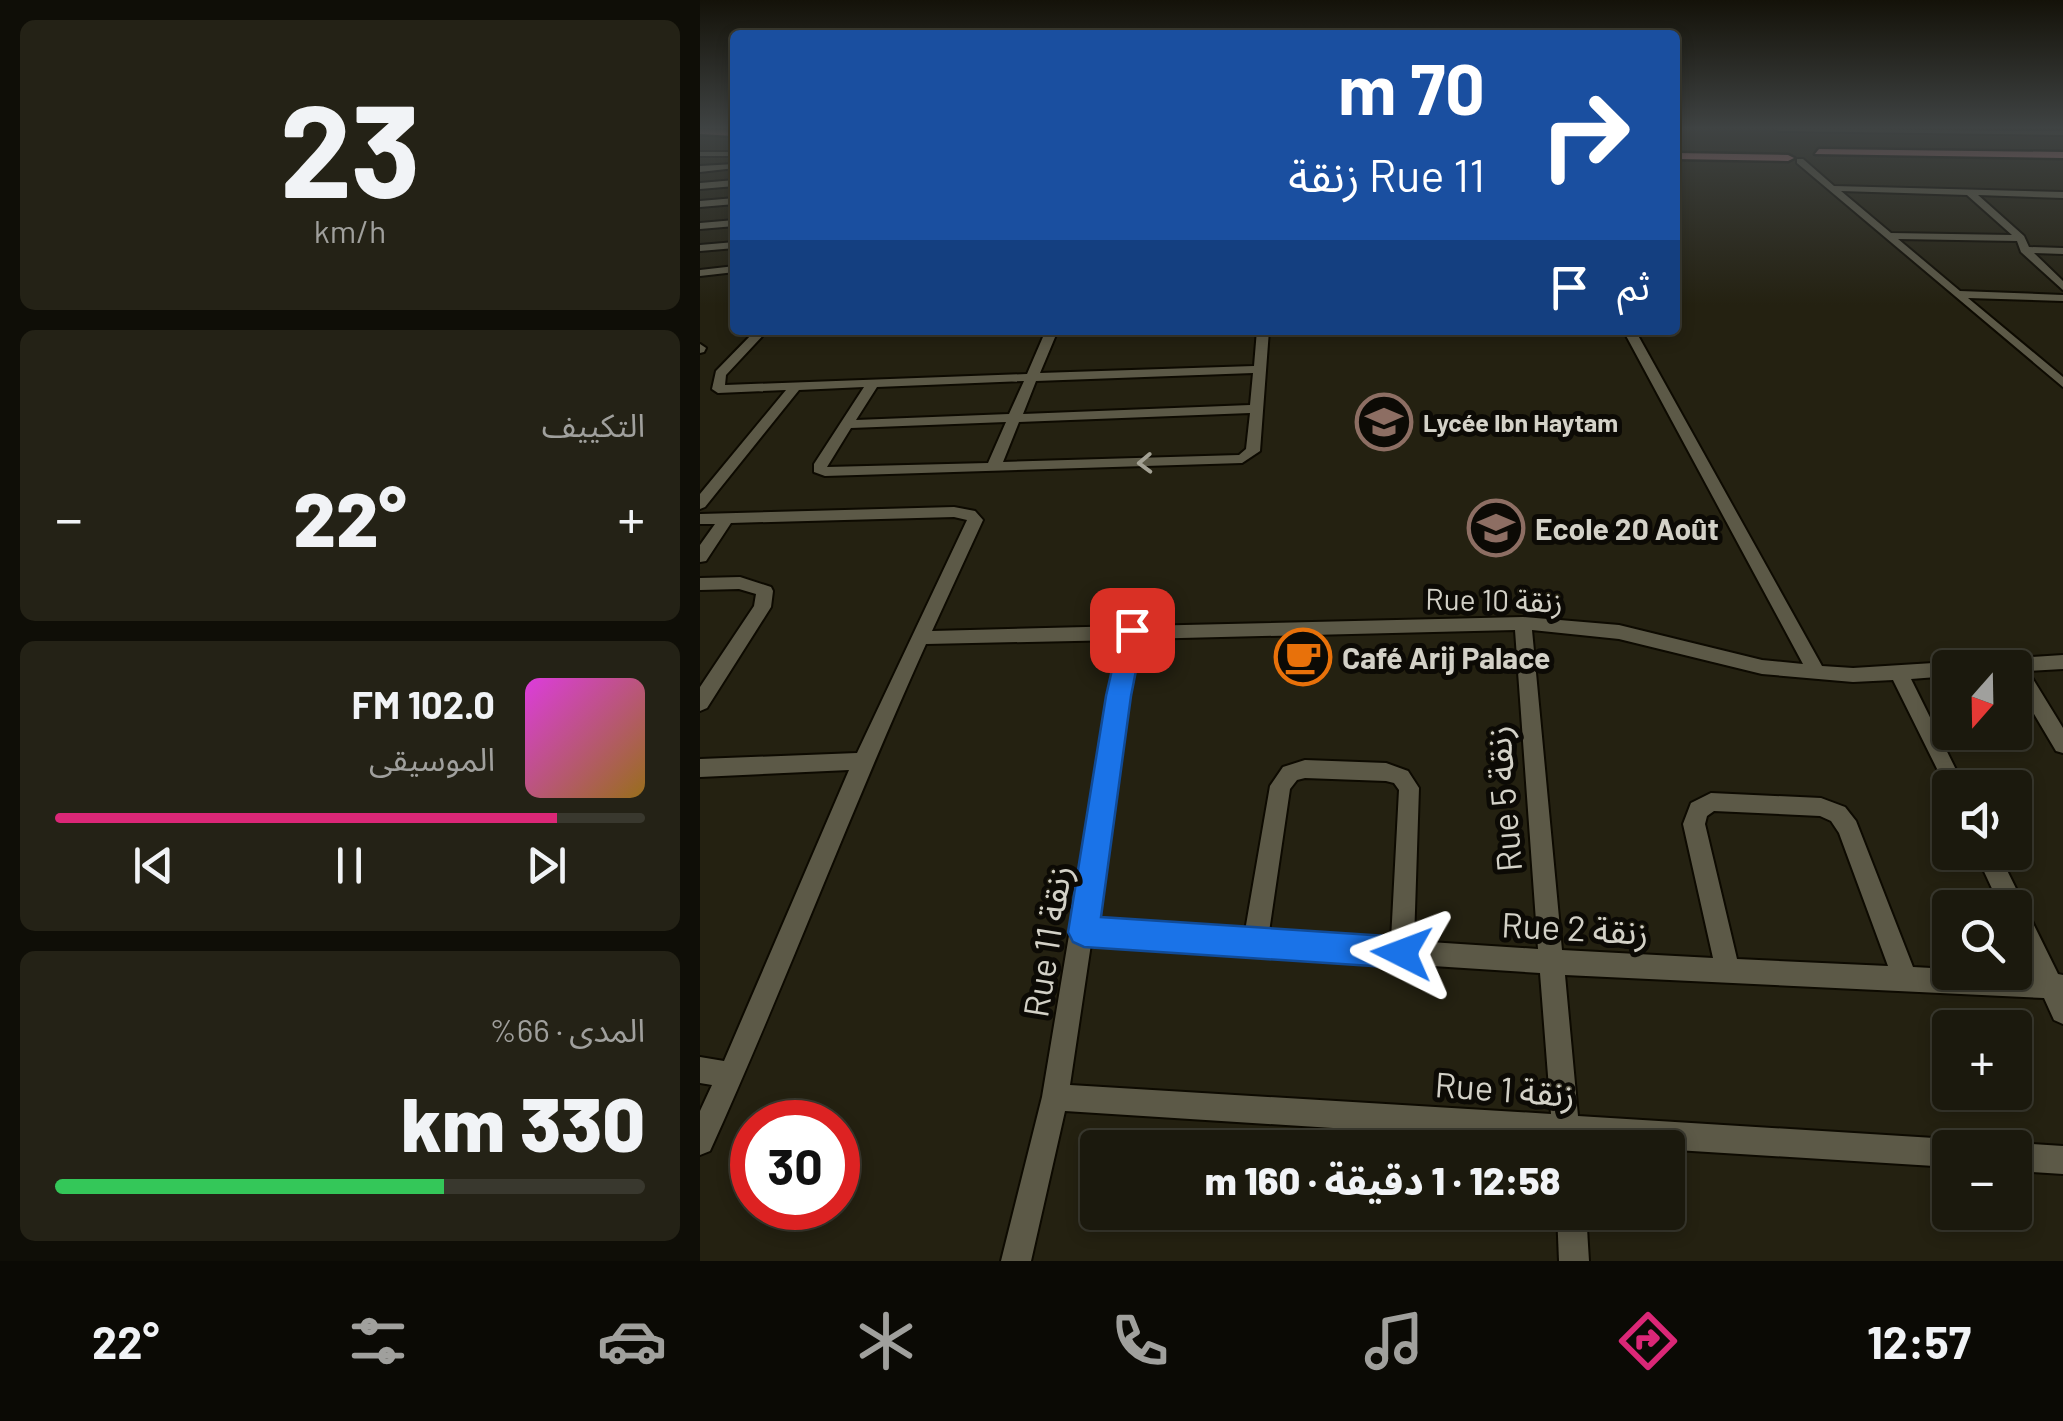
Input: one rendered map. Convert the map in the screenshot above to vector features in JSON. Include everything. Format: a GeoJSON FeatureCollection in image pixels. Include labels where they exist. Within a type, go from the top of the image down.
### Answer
{"type":"FeatureCollection","features":[{"type":"Feature","properties":{"kind":"street"},"geometry":{"type":"LineString","coordinates":[[1835,188],[2063,383]]}},
{"type":"Feature","properties":{"kind":"street"},"geometry":{"type":"LineString","coordinates":[[1862,188],[2063,194]]}},
{"type":"Feature","properties":{"kind":"street"},"geometry":{"type":"LineString","coordinates":[[1968,191],[2063,288]]}},
{"type":"Feature","properties":{"kind":"street"},"geometry":{"type":"LineString","coordinates":[[700,204],[730,201]]}},
{"type":"Feature","properties":{"kind":"street"},"geometry":{"type":"LineString","coordinates":[[700,226],[730,223]]}},
{"type":"Feature","properties":{"kind":"street"},"geometry":{"type":"LineString","coordinates":[[1889,236],[2023,244],[2063,251]]}},
{"type":"Feature","properties":{"kind":"street"},"geometry":{"type":"LineString","coordinates":[[700,248],[730,245]]}},
{"type":"Feature","properties":{"kind":"street"},"geometry":{"type":"LineString","coordinates":[[700,273],[730,270]]}},
{"type":"Feature","properties":{"kind":"street"},"geometry":{"type":"LineString","coordinates":[[1959,294],[2063,298]]}},
{"type":"Feature","properties":{"kind":"street"},"geometry":{"type":"LineString","coordinates":[[757,335],[720,374],[718,389],[1261,369]]}},
{"type":"Feature","properties":{"kind":"street"},"geometry":{"type":"LineString","coordinates":[[993,468],[1050,335]]}},
{"type":"Feature","properties":{"kind":"street"},"geometry":{"type":"LineString","coordinates":[[874,382],[821,464],[820,469],[825,472],[1242,459],[1253,451],[1264,335]]}},
{"type":"Feature","properties":{"kind":"street"},"geometry":{"type":"LineString","coordinates":[[1632,335],[1818,673]]}},
{"type":"Feature","properties":{"kind":"street"},"geometry":{"type":"LineString","coordinates":[[700,504],[794,387]]}},
{"type":"Feature","properties":{"kind":"street"},"geometry":{"type":"LineString","coordinates":[[847,424],[1257,409]]}},
{"type":"Feature","properties":{"kind":"street"},"geometry":{"type":"LineString","coordinates":[[700,518],[970,514],[975,520],[863,760],[700,1142]]}},
{"type":"Feature","properties":{"kind":"street"},"geometry":{"type":"LineString","coordinates":[[700,558],[727,518]]}},
{"type":"Feature","properties":{"kind":"street"},"geometry":{"type":"LineString","coordinates":[[700,584],[740,583],[765,591],[762,607],[700,703]]}},
{"type":"Feature","properties":{"kind":"street","name":"Rue 10 زنقة"},"geometry":{"type":"LineString","coordinates":[[920,638],[1132,630],[1524,624],[1619,632],[1762,667],[1818,673],[1932,670]]}},
{"type":"Feature","properties":{"kind":"street","name":"Rue 5 زنقة"},"geometry":{"type":"LineString","coordinates":[[1524,624],[1565,1130]]}},
{"type":"Feature","properties":{"kind":"street","name":"Rue 11 زنقة"},"geometry":{"type":"LineString","coordinates":[[1016,1261],[1055,1098],[1118,696],[1132,630]]}},
{"type":"Feature","properties":{"kind":"street","name":"Rue 10 زنقة"},"geometry":{"type":"LineString","coordinates":[[2032,663],[2063,662]]}},
{"type":"Feature","properties":{"kind":"street"},"geometry":{"type":"LineString","coordinates":[[1899,673],[1946,770]]}},
{"type":"Feature","properties":{"kind":"street"},"geometry":{"type":"LineString","coordinates":[[2032,694],[2063,744]]}},
{"type":"Feature","properties":{"kind":"street"},"geometry":{"type":"LineString","coordinates":[[700,768],[863,760]]}},
{"type":"Feature","properties":{"kind":"street"},"geometry":{"type":"LineString","coordinates":[[1255,944],[1280,786],[1290,774],[1305,769],[1386,772],[1401,778],[1409,788],[1402,953]]}},
{"type":"Feature","properties":{"kind":"street"},"geometry":{"type":"LineString","coordinates":[[1728,970],[1694,824],[1698,810],[1711,802],[1821,808],[1838,814],[1848,828],[1905,979]]}},
{"type":"Feature","properties":{"kind":"street","name":"Rue 2 زنقة"},"geometry":{"type":"LineString","coordinates":[[1084,932],[1553,962],[2057,986]]}},
{"type":"Feature","properties":{"kind":"street"},"geometry":{"type":"LineString","coordinates":[[2032,942],[2057,986],[2063,1011]]}},
{"type":"Feature","properties":{"kind":"street"},"geometry":{"type":"LineString","coordinates":[[700,1070],[730,1075]]}},
{"type":"Feature","properties":{"kind":"street","name":"Rue 1 زنقة"},"geometry":{"type":"LineString","coordinates":[[1055,1098],[1464,1130]]}},
{"type":"Feature","properties":{"kind":"street","name":"Rue 1 زنقة"},"geometry":{"type":"LineString","coordinates":[[1685,1143],[1932,1152]]}},
{"type":"Feature","properties":{"kind":"street"},"geometry":{"type":"LineString","coordinates":[[2032,1158],[2063,1160]]}},
{"type":"Feature","properties":{"kind":"street"},"geometry":{"type":"LineString","coordinates":[[1572,1230],[1574,1261]]}},
{"type":"Feature","properties":{"kind":"place","name":"Lycée Ibn Haytam"},"geometry":{"type":"Point","coordinates":[1384,422]}},
{"type":"Feature","properties":{"kind":"place","name":"Ecole 20 Août"},"geometry":{"type":"Point","coordinates":[1496,528]}},
{"type":"Feature","properties":{"kind":"place","name":"Café Arij Palace"},"geometry":{"type":"Point","coordinates":[1303,657]}},
{"type":"Feature","properties":{"kind":"route"},"geometry":{"type":"LineString","coordinates":[[1132,630],[1118,696],[1084,932],[1402,953]]}}]}
